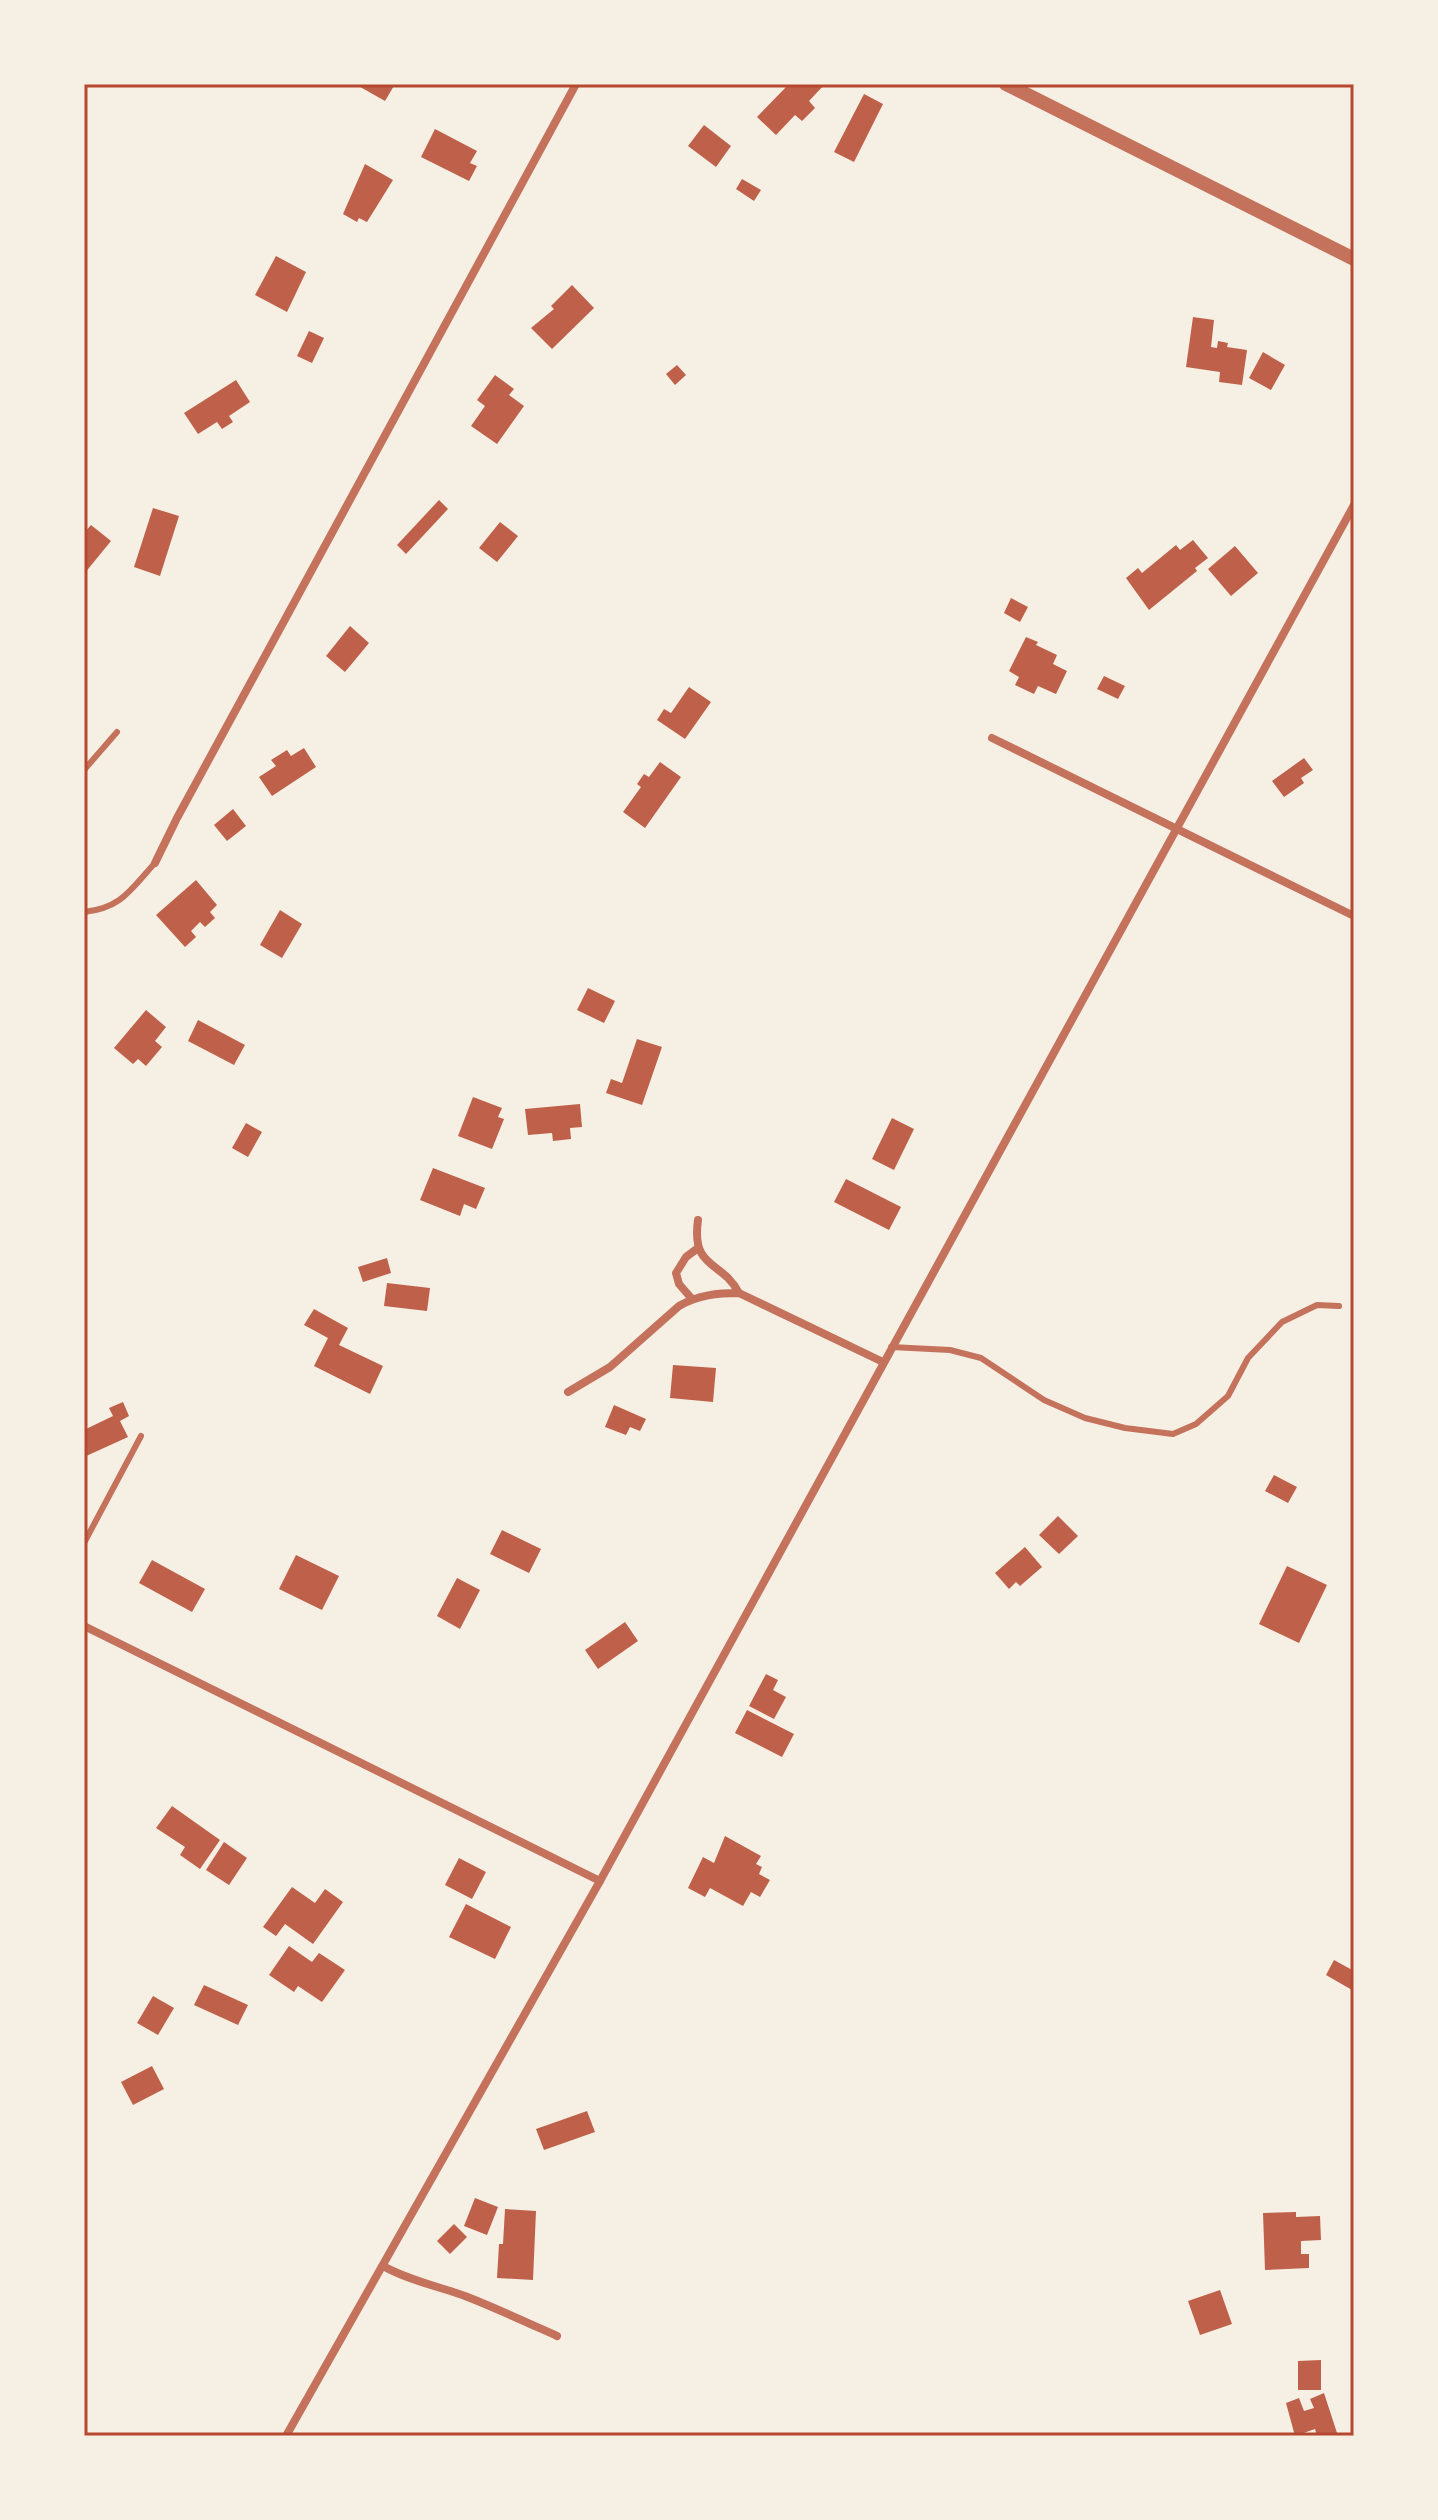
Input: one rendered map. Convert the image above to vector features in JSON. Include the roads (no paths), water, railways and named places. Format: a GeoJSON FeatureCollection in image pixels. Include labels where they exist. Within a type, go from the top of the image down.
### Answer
{"type":"FeatureCollection","features":[{"type":"Feature","properties":{"kind":"street"},"geometry":{"type":"LineString","coordinates":[[155,863],[576,84]]}},
{"type":"Feature","properties":{"kind":"street"},"geometry":{"type":"LineString","coordinates":[[1006,84],[1354,259]]}},
{"type":"Feature","properties":{"kind":"street"},"geometry":{"type":"LineString","coordinates":[[286,2436],[600,1881],[1354,505]]}},
{"type":"Feature","properties":{"kind":"street"},"geometry":{"type":"LineString","coordinates":[[992,738],[1354,916]]}},
{"type":"Feature","properties":{"kind":"street"},"geometry":{"type":"LineString","coordinates":[[698,1220],[698,1248],[706,1261],[733,1281],[739,1293]]}},
{"type":"Feature","properties":{"kind":"street"},"geometry":{"type":"LineString","coordinates":[[692,1299],[679,1284],[676,1273],[686,1257],[698,1248]]}},
{"type":"Feature","properties":{"kind":"street"},"geometry":{"type":"LineString","coordinates":[[568,1392],[610,1367],[660,1321],[692,1299],[720,1293],[739,1293],[883,1362]]}},
{"type":"Feature","properties":{"kind":"street"},"geometry":{"type":"LineString","coordinates":[[84,1626],[600,1881]]}},
{"type":"Feature","properties":{"kind":"street"},"geometry":{"type":"LineString","coordinates":[[383,2266],[402,2277],[483,2303],[557,2336]]}},
{"type":"Feature","properties":{"kind":"lane"},"geometry":{"type":"LineString","coordinates":[[84,770],[117,732]]}},
{"type":"Feature","properties":{"kind":"lane"},"geometry":{"type":"LineString","coordinates":[[84,912],[106,910],[123,898],[155,863]]}},
{"type":"Feature","properties":{"kind":"lane"},"geometry":{"type":"LineString","coordinates":[[891,1347],[950,1350],[981,1358],[1044,1400],[1085,1418],[1125,1428],[1173,1434],[1196,1424],[1228,1396],[1248,1358],[1282,1322],[1317,1305],[1339,1306]]}},
{"type":"Feature","properties":{"kind":"lane"},"geometry":{"type":"LineString","coordinates":[[84,1543],[141,1436]]}}]}
